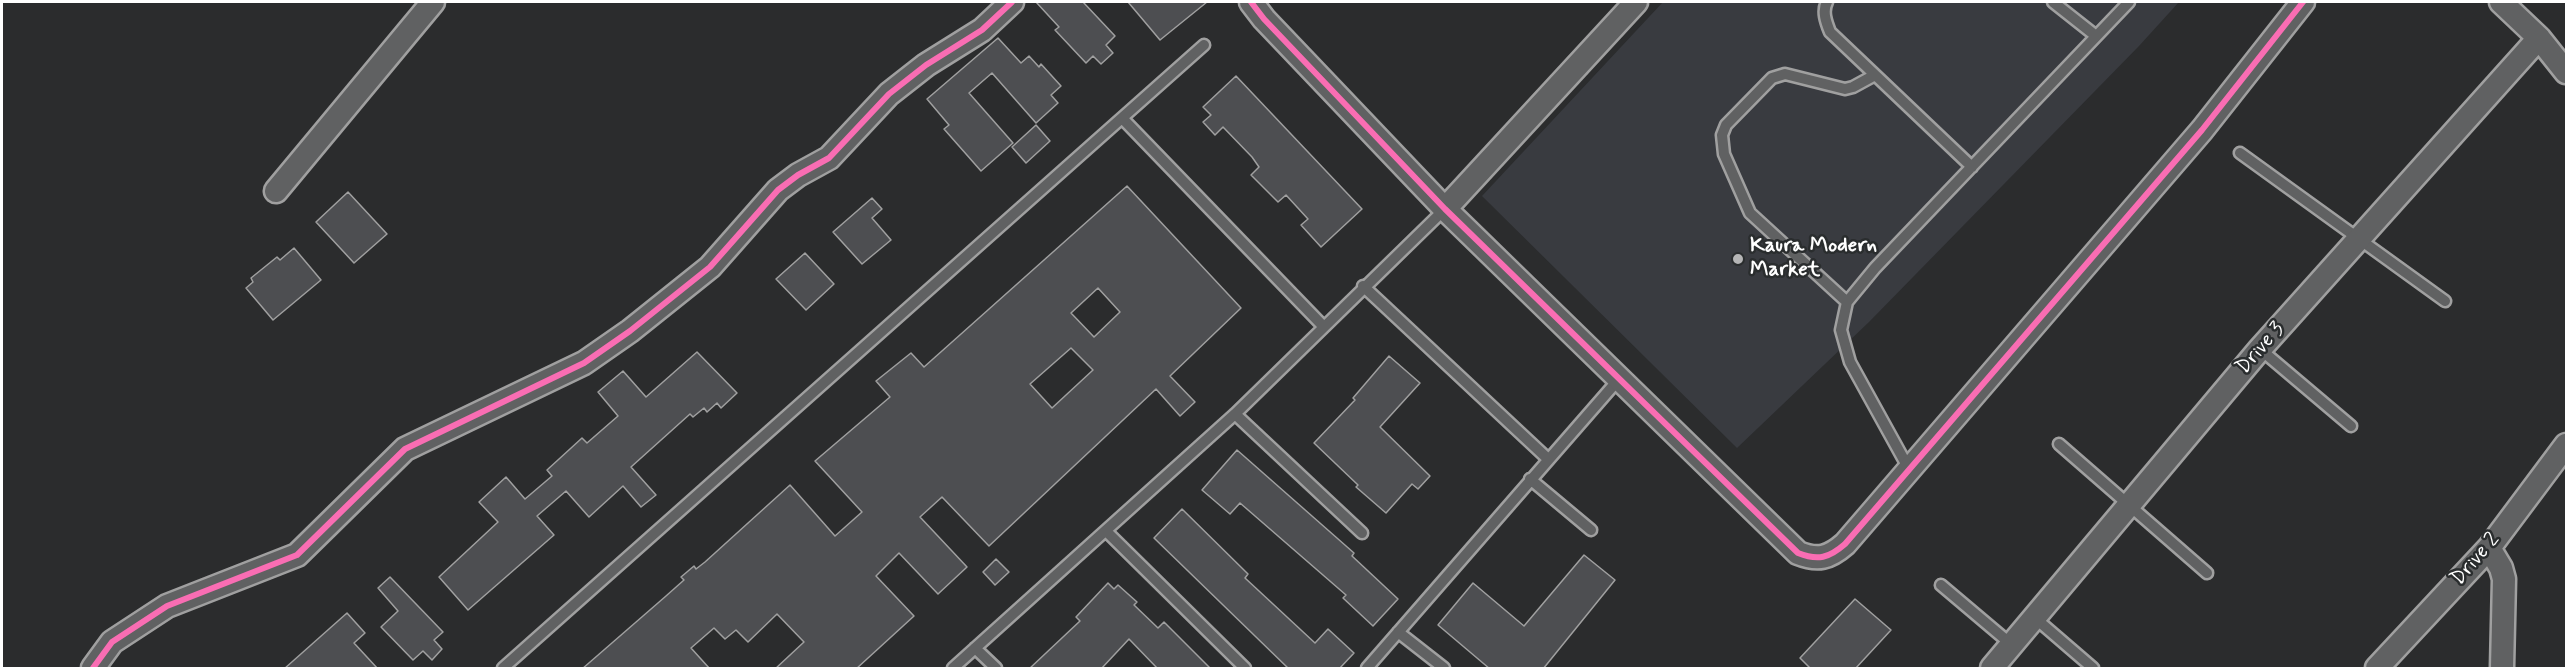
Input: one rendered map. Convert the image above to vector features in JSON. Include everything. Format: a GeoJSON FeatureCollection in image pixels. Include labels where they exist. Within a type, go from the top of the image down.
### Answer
{"type":"FeatureCollection","features":[{"type":"Feature","properties":{"kind":"street"},"geometry":{"type":"LineString","coordinates":[[276,191],[433,2]]}},
{"type":"Feature","properties":{"kind":"street"},"geometry":{"type":"LineString","coordinates":[[93,669],[112,642],[167,606],[297,555],[405,449],[584,363],[630,331],[710,267],[778,190],[798,174],[829,158],[889,93],[926,65],[982,30],[1012,2]]}},
{"type":"Feature","properties":{"kind":"street"},"geometry":{"type":"LineString","coordinates":[[1251,2],[1272,28],[1444,209],[1798,553],[1818,558],[1831,556],[1845,544],[2202,130],[2303,2]]}},
{"type":"Feature","properties":{"kind":"street"},"geometry":{"type":"LineString","coordinates":[[1444,209],[1636,2]]}},
{"type":"Feature","properties":{"kind":"street"},"geometry":{"type":"LineString","coordinates":[[2501,2],[2539,38],[2566,72]]}},
{"type":"Feature","properties":{"kind":"street","name":"Drive 3"},"geometry":{"type":"LineString","coordinates":[[1992,669],[2260,349],[2539,38]]}},
{"type":"Feature","properties":{"kind":"street","name":"Drive 2"},"geometry":{"type":"LineString","coordinates":[[2377,669],[2489,548],[2566,445]]}},
{"type":"Feature","properties":{"kind":"street"},"geometry":{"type":"LineString","coordinates":[[2489,548],[2501,568],[2504,579],[2502,669]]}},
{"type":"Feature","properties":{"kind":"lane"},"geometry":{"type":"LineString","coordinates":[[1827,2],[1825,14],[1830,32],[1972,167]]}},
{"type":"Feature","properties":{"kind":"lane"},"geometry":{"type":"LineString","coordinates":[[2053,2],[2096,36]]}},
{"type":"Feature","properties":{"kind":"lane"},"geometry":{"type":"LineString","coordinates":[[1909,469],[1850,362],[1841,330],[1846,302],[1875,268],[2129,2]]}},
{"type":"Feature","properties":{"kind":"lane"},"geometry":{"type":"LineString","coordinates":[[503,669],[1204,45]]}},
{"type":"Feature","properties":{"kind":"lane"},"geometry":{"type":"LineString","coordinates":[[1846,302],[1750,213],[1724,154],[1722,135],[1726,125],[1772,78],[1777,76],[1785,74],[1845,89],[1875,75]]}},
{"type":"Feature","properties":{"kind":"lane"},"geometry":{"type":"LineString","coordinates":[[1122,118],[1323,326]]}},
{"type":"Feature","properties":{"kind":"lane"},"geometry":{"type":"LineString","coordinates":[[2240,153],[2445,301]]}},
{"type":"Feature","properties":{"kind":"lane"},"geometry":{"type":"LineString","coordinates":[[953,669],[1235,414],[1444,209]]}},
{"type":"Feature","properties":{"kind":"lane"},"geometry":{"type":"LineString","coordinates":[[1363,286],[1548,459]]}},
{"type":"Feature","properties":{"kind":"lane"},"geometry":{"type":"LineString","coordinates":[[2260,349],[2350,426]]}},
{"type":"Feature","properties":{"kind":"lane"},"geometry":{"type":"LineString","coordinates":[[1367,669],[1619,379]]}},
{"type":"Feature","properties":{"kind":"lane"},"geometry":{"type":"LineString","coordinates":[[1235,414],[1362,533]]}},
{"type":"Feature","properties":{"kind":"lane"},"geometry":{"type":"LineString","coordinates":[[2059,444],[2207,573]]}},
{"type":"Feature","properties":{"kind":"lane"},"geometry":{"type":"LineString","coordinates":[[1530,479],[1591,530]]}},
{"type":"Feature","properties":{"kind":"lane"},"geometry":{"type":"LineString","coordinates":[[1107,532],[1245,669]]}},
{"type":"Feature","properties":{"kind":"lane"},"geometry":{"type":"LineString","coordinates":[[1941,585],[2012,645]]}},
{"type":"Feature","properties":{"kind":"lane"},"geometry":{"type":"LineString","coordinates":[[2035,618],[2093,669]]}},
{"type":"Feature","properties":{"kind":"lane"},"geometry":{"type":"LineString","coordinates":[[1398,632],[1444,669]]}},
{"type":"Feature","properties":{"kind":"lane"},"geometry":{"type":"LineString","coordinates":[[975,648],[996,669]]}},
{"type":"Feature","properties":{"kind":"shaded area","name":"Kaura Modern Market"},"geometry":{"type":"Polygon","coordinates":[[[1663,2],[2179,2],[2139,46],[1869,322],[1737,448],[1482,196],[1663,2]]]}},
{"type":"Feature","properties":{"kind":"building"},"geometry":{"type":"Polygon","coordinates":[[[1036,2],[1083,2],[1115,36],[1106,45],[1113,53],[1101,64],[1093,56],[1086,63],[1055,30],[1059,27],[1036,2]]]}},
{"type":"Feature","properties":{"kind":"building"},"geometry":{"type":"Polygon","coordinates":[[[1128,2],[1207,2],[1160,40],[1128,2]]]}},
{"type":"Feature","properties":{"kind":"building"},"geometry":{"type":"Polygon","coordinates":[[[998,38],[1021,63],[1029,56],[1039,67],[1041,64],[1061,86],[1051,95],[1058,103],[1036,123],[992,73],[969,93],[1013,143],[981,171],[944,129],[949,125],[927,99],[998,38]]]}},
{"type":"Feature","properties":{"kind":"building"},"geometry":{"type":"Polygon","coordinates":[[[1236,76],[1362,209],[1321,247],[1301,225],[1308,219],[1286,195],[1278,202],[1251,175],[1259,167],[1252,157],[1223,127],[1215,135],[1203,122],[1211,115],[1203,107],[1236,76]]]}},
{"type":"Feature","properties":{"kind":"building"},"geometry":{"type":"Polygon","coordinates":[[[1036,125],[1050,141],[1026,163],[1012,147],[1036,125]]]}},
{"type":"Feature","properties":{"kind":"building"},"geometry":{"type":"Polygon","coordinates":[[[1127,186],[1241,308],[1170,376],[1195,402],[1180,416],[1156,389],[989,546],[942,497],[920,517],[967,567],[938,594],[899,553],[876,576],[914,616],[856,669],[775,669],[804,642],[777,614],[748,642],[736,630],[725,639],[714,628],[691,648],[710,669],[582,669],[684,580],[681,577],[694,566],[696,569],[705,562],[790,485],[835,536],[862,512],[815,461],[890,397],[876,381],[911,353],[924,367],[1127,186]],[[1098,288],[1071,313],[1094,337],[1120,312],[1098,288]],[[1071,348],[1030,384],[1052,408],[1093,370],[1071,348]]]}},
{"type":"Feature","properties":{"kind":"building"},"geometry":{"type":"Polygon","coordinates":[[[348,192],[387,234],[354,263],[316,222],[348,192]]]}},
{"type":"Feature","properties":{"kind":"building"},"geometry":{"type":"Polygon","coordinates":[[[872,198],[882,209],[872,218],[891,240],[862,264],[833,232],[872,198]]]}},
{"type":"Feature","properties":{"kind":"building"},"geometry":{"type":"Polygon","coordinates":[[[294,248],[321,280],[273,320],[246,288],[253,282],[251,278],[277,257],[280,260],[294,248]]]}},
{"type":"Feature","properties":{"kind":"building"},"geometry":{"type":"Polygon","coordinates":[[[805,253],[834,284],[806,310],[776,279],[805,253]]]}},
{"type":"Feature","properties":{"kind":"building"},"geometry":{"type":"Polygon","coordinates":[[[697,352],[737,393],[721,408],[717,403],[707,412],[704,408],[693,417],[690,414],[631,467],[656,495],[641,507],[623,486],[589,517],[566,491],[537,516],[554,535],[468,610],[439,577],[498,522],[479,502],[506,477],[525,499],[552,476],[547,470],[582,438],[587,443],[618,416],[598,392],[623,371],[646,397],[697,352]]]}},
{"type":"Feature","properties":{"kind":"building"},"geometry":{"type":"Polygon","coordinates":[[[1389,356],[1420,383],[1380,427],[1430,476],[1418,489],[1412,484],[1386,513],[1356,487],[1358,485],[1314,443],[1355,400],[1353,398],[1389,356]]]}},
{"type":"Feature","properties":{"kind":"building"},"geometry":{"type":"Polygon","coordinates":[[[1237,450],[1354,553],[1352,556],[1398,599],[1373,626],[1343,598],[1346,595],[1240,503],[1230,514],[1202,490],[1237,450]]]}},
{"type":"Feature","properties":{"kind":"building"},"geometry":{"type":"Polygon","coordinates":[[[1182,509],[1248,574],[1245,578],[1315,643],[1328,629],[1354,653],[1339,669],[1289,669],[1154,538],[1182,509]]]}},
{"type":"Feature","properties":{"kind":"building"},"geometry":{"type":"Polygon","coordinates":[[[1584,555],[1615,580],[1543,669],[1490,669],[1438,625],[1473,583],[1524,626],[1584,555]]]}},
{"type":"Feature","properties":{"kind":"building"},"geometry":{"type":"Polygon","coordinates":[[[996,559],[1009,572],[995,585],[983,572],[996,559]]]}},
{"type":"Feature","properties":{"kind":"building"},"geometry":{"type":"Polygon","coordinates":[[[390,577],[443,632],[434,640],[442,649],[432,660],[423,651],[413,660],[381,627],[398,611],[378,588],[390,577]]]}},
{"type":"Feature","properties":{"kind":"building"},"geometry":{"type":"Polygon","coordinates":[[[1108,583],[1114,589],[1118,585],[1137,602],[1134,605],[1158,628],[1164,622],[1211,669],[1158,669],[1129,639],[1101,669],[1029,669],[1080,621],[1076,617],[1108,583]]]}},
{"type":"Feature","properties":{"kind":"building"},"geometry":{"type":"Polygon","coordinates":[[[1855,599],[1891,630],[1855,669],[1811,669],[1800,658],[1855,599]]]}},
{"type":"Feature","properties":{"kind":"building"},"geometry":{"type":"Polygon","coordinates":[[[347,613],[365,633],[354,643],[378,669],[284,669],[347,613]]]}},
{"type":"Feature","properties":{"kind":"cycle path"},"geometry":{"type":"LineString","coordinates":[[93,668],[112,642],[167,606],[297,555],[405,449],[584,363],[630,331],[710,267],[778,190],[798,175],[829,158],[889,94],[926,65],[982,30],[1012,2]]}},
{"type":"Feature","properties":{"kind":"cycle path"},"geometry":{"type":"LineString","coordinates":[[1251,2],[1264,19],[1445,209],[1798,553],[1812,557],[1823,557],[1845,544],[2202,130],[2303,2]]}},
{"type":"Feature","properties":{"kind":"place","name":"Kaura Modern Market"},"geometry":{"type":"Point","coordinates":[1738,259]}}]}
